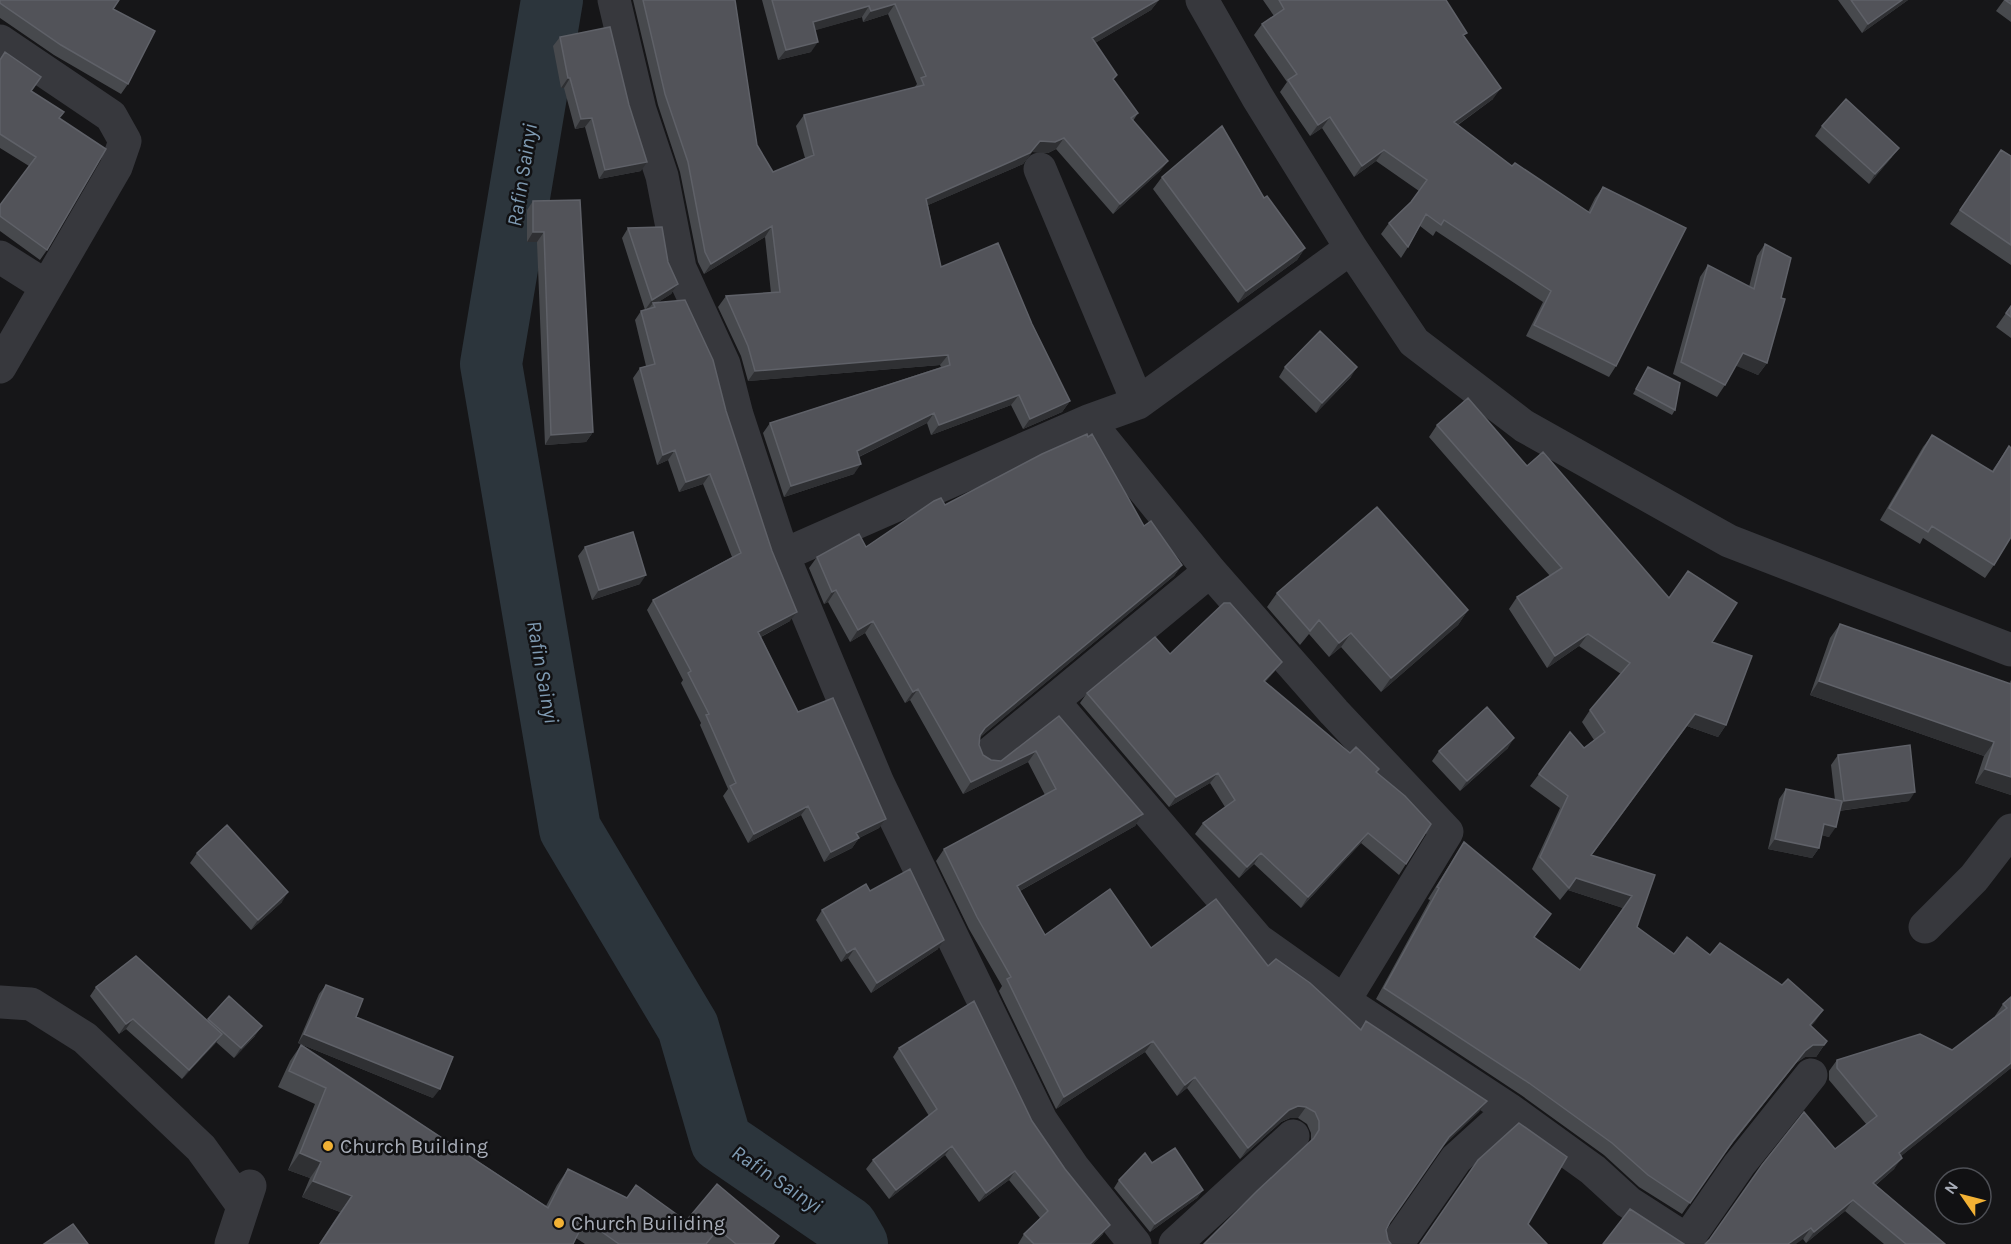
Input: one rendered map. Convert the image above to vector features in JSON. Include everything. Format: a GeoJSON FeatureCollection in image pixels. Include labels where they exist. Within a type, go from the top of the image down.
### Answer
{"type":"FeatureCollection","features":[{"type":"Feature","properties":{"kind":"street"},"geometry":{"type":"LineString","coordinates":[[614,0],[640,111],[662,176],[680,268],[724,364],[737,415],[783,555],[878,783],[1041,1120],[1073,1167],[1136,1244]]}},
{"type":"Feature","properties":{"kind":"street"},"geometry":{"type":"LineString","coordinates":[[1202,0],[1258,98],[1351,248],[1414,342],[1524,426],[1729,541],[2010,647]]}},
{"type":"Feature","properties":{"kind":"street"},"geometry":{"type":"LineString","coordinates":[[0,40],[111,116],[124,141],[116,167],[0,367]]}},
{"type":"Feature","properties":{"kind":"street"},"geometry":{"type":"LineString","coordinates":[[1040,169],[1138,403]]}},
{"type":"Feature","properties":{"kind":"street"},"geometry":{"type":"LineString","coordinates":[[783,555],[1088,421],[1138,403],[1351,248]]}},
{"type":"Feature","properties":{"kind":"street"},"geometry":{"type":"LineString","coordinates":[[0,257],[46,286]]}},
{"type":"Feature","properties":{"kind":"street"},"geometry":{"type":"LineString","coordinates":[[1088,421],[1210,571],[1334,712],[1446,832],[1344,1001]]}},
{"type":"Feature","properties":{"kind":"street"},"geometry":{"type":"LineString","coordinates":[[989,754],[1210,571]]}},
{"type":"Feature","properties":{"kind":"street"},"geometry":{"type":"LineString","coordinates":[[1053,701],[1258,940],[1344,1001],[1510,1110],[1593,1170],[1628,1202],[1687,1240],[1739,1166],[1812,1075]]}},
{"type":"Feature","properties":{"kind":"street"},"geometry":{"type":"LineString","coordinates":[[1925,927],[1974,878],[2011,830]]}},
{"type":"Feature","properties":{"kind":"street"},"geometry":{"type":"LineString","coordinates":[[0,1002],[31,1004],[85,1038],[247,1193],[231,1244]]}},
{"type":"Feature","properties":{"kind":"street"},"geometry":{"type":"LineString","coordinates":[[1397,1244],[1456,1159],[1510,1110]]}},
{"type":"Feature","properties":{"kind":"street"},"geometry":{"type":"LineString","coordinates":[[1175,1244],[1293,1136]]}},
{"type":"Feature","properties":{"kind":"building"},"geometry":{"type":"Polygon","coordinates":[[[0,0],[119,0],[113,9],[155,31],[128,84],[61,45],[0,3],[0,0]]]}},
{"type":"Feature","properties":{"kind":"building"},"geometry":{"type":"Polygon","coordinates":[[[643,0],[735,0],[757,145],[773,172],[814,155],[804,115],[924,85],[921,78],[926,76],[895,4],[871,11],[869,6],[813,22],[818,42],[786,50],[772,0],[1158,0],[1092,38],[1117,75],[1113,79],[1138,113],[1131,118],[1168,161],[1120,204],[1064,138],[1055,142],[1040,141],[1030,153],[926,199],[941,267],[998,243],[1032,324],[1070,401],[1030,419],[1019,395],[939,425],[934,413],[857,451],[861,464],[791,486],[770,423],[950,365],[948,355],[755,371],[748,346],[726,296],[780,292],[772,226],[711,264],[705,252],[688,162],[665,94],[643,0]]]}},
{"type":"Feature","properties":{"kind":"building"},"geometry":{"type":"Polygon","coordinates":[[[1279,0],[1446,0],[1467,33],[1463,35],[1501,88],[1454,122],[1512,166],[1515,163],[1590,213],[1603,187],[1686,228],[1616,366],[1534,325],[1551,291],[1444,220],[1441,225],[1426,214],[1408,247],[1389,223],[1411,202],[1427,180],[1384,150],[1362,166],[1330,117],[1318,125],[1288,80],[1297,74],[1262,24],[1284,9],[1279,0]]]}},
{"type":"Feature","properties":{"kind":"building"},"geometry":{"type":"Polygon","coordinates":[[[1851,0],[1902,0],[1868,24],[1851,0]]]}},
{"type":"Feature","properties":{"kind":"building"},"geometry":{"type":"Polygon","coordinates":[[[610,27],[629,105],[647,162],[605,170],[592,118],[581,119],[570,78],[568,78],[560,37],[610,27]]]}},
{"type":"Feature","properties":{"kind":"building"},"geometry":{"type":"Polygon","coordinates":[[[5,52],[41,77],[31,91],[64,112],[59,118],[106,149],[47,250],[0,216],[0,205],[36,157],[0,134],[0,60],[5,52]]]}},
{"type":"Feature","properties":{"kind":"building"},"geometry":{"type":"Polygon","coordinates":[[[1846,99],[1899,148],[1875,174],[1822,126],[1846,99]]]}},
{"type":"Feature","properties":{"kind":"building"},"geometry":{"type":"Polygon","coordinates":[[[1222,126],[1264,198],[1267,196],[1305,248],[1246,291],[1162,177],[1222,126]]]}},
{"type":"Feature","properties":{"kind":"building"},"geometry":{"type":"Polygon","coordinates":[[[2001,150],[2011,156],[2011,245],[1960,210],[2001,150]]]}},
{"type":"Feature","properties":{"kind":"building"},"geometry":{"type":"Polygon","coordinates":[[[580,200],[593,432],[551,435],[544,232],[533,232],[533,201],[580,200]]]}},
{"type":"Feature","properties":{"kind":"building"},"geometry":{"type":"Polygon","coordinates":[[[662,227],[668,262],[678,284],[652,300],[628,228],[662,227]]]}},
{"type":"Feature","properties":{"kind":"building"},"geometry":{"type":"Polygon","coordinates":[[[1765,244],[1791,258],[1781,298],[1785,299],[1767,363],[1743,353],[1725,385],[1681,362],[1708,265],[1754,289],[1765,244]]]}},
{"type":"Feature","properties":{"kind":"building"},"geometry":{"type":"Polygon","coordinates":[[[685,300],[713,360],[726,411],[772,551],[797,612],[758,632],[798,712],[833,698],[886,819],[856,833],[859,838],[831,852],[808,806],[754,834],[730,786],[736,783],[706,715],[709,714],[688,673],[691,671],[653,600],[741,553],[710,474],[686,482],[675,450],[663,455],[640,368],[655,364],[641,311],[655,307],[653,303],[685,300]]]}},
{"type":"Feature","properties":{"kind":"building"},"geometry":{"type":"Polygon","coordinates":[[[2011,306],[2011,317],[2006,313],[2011,306]]]}},
{"type":"Feature","properties":{"kind":"building"},"geometry":{"type":"Polygon","coordinates":[[[1320,331],[1357,367],[1322,403],[1285,367],[1320,331]]]}},
{"type":"Feature","properties":{"kind":"building"},"geometry":{"type":"Polygon","coordinates":[[[1648,367],[1680,383],[1675,410],[1636,389],[1648,367]]]}},
{"type":"Feature","properties":{"kind":"building"},"geometry":{"type":"Polygon","coordinates":[[[1468,398],[1527,466],[1543,452],[1669,598],[1688,571],[1737,603],[1712,642],[1752,656],[1726,725],[1695,714],[1591,855],[1655,875],[1637,927],[1674,954],[1687,937],[1710,955],[1720,943],[1782,985],[1788,979],[1823,1010],[1810,1025],[1827,1041],[1824,1045],[1813,1045],[1805,1051],[1733,1141],[1690,1203],[1648,1175],[1612,1143],[1529,1083],[1384,988],[1439,888],[1437,887],[1464,842],[1551,914],[1534,937],[1580,970],[1632,896],[1576,878],[1569,888],[1540,857],[1568,796],[1539,774],[1570,732],[1584,748],[1605,732],[1590,710],[1630,663],[1588,634],[1555,656],[1517,597],[1562,568],[1437,425],[1468,398]]]}},
{"type":"Feature","properties":{"kind":"building"},"geometry":{"type":"Polygon","coordinates":[[[1087,434],[1088,437],[1092,434],[1144,526],[1151,521],[1182,565],[985,728],[980,735],[979,745],[983,755],[991,760],[1001,761],[1059,716],[1143,814],[1017,886],[1045,935],[1110,889],[1151,948],[1216,899],[1268,966],[1276,959],[1310,983],[1361,1030],[1366,1021],[1487,1101],[1449,1137],[1390,1222],[1386,1230],[1391,1244],[1204,1244],[1314,1138],[1319,1130],[1319,1121],[1315,1112],[1306,1107],[1298,1106],[1289,1110],[1248,1148],[1195,1077],[1185,1085],[1153,1041],[1064,1097],[1007,979],[1011,977],[977,917],[944,849],[1056,789],[1036,751],[971,782],[918,689],[913,692],[873,621],[858,630],[836,590],[832,592],[817,557],[859,534],[866,547],[934,501],[941,498],[945,505],[1042,454],[1087,434]]]}},
{"type":"Feature","properties":{"kind":"building"},"geometry":{"type":"Polygon","coordinates":[[[1932,435],[1993,472],[2009,446],[2011,448],[2011,537],[1994,565],[1932,526],[1928,532],[1889,508],[1932,435]]]}},
{"type":"Feature","properties":{"kind":"building"},"geometry":{"type":"Polygon","coordinates":[[[1377,507],[1468,610],[1391,678],[1351,633],[1339,643],[1319,620],[1310,631],[1277,593],[1377,507]]]}},
{"type":"Feature","properties":{"kind":"building"},"geometry":{"type":"Polygon","coordinates":[[[633,532],[646,575],[599,590],[585,547],[633,532]]]}},
{"type":"Feature","properties":{"kind":"building"},"geometry":{"type":"Polygon","coordinates":[[[1224,603],[1230,603],[1282,662],[1264,681],[1350,753],[1356,747],[1379,769],[1376,772],[1405,796],[1431,824],[1406,864],[1368,833],[1308,897],[1261,853],[1247,867],[1203,823],[1235,800],[1218,773],[1176,797],[1087,693],[1155,637],[1170,654],[1224,603]]]}},
{"type":"Feature","properties":{"kind":"building"},"geometry":{"type":"Polygon","coordinates":[[[1840,624],[2011,684],[2011,777],[1985,769],[1994,742],[1819,681],[1840,624]]]}},
{"type":"Feature","properties":{"kind":"building"},"geometry":{"type":"Polygon","coordinates":[[[1487,707],[1514,738],[1467,781],[1439,751],[1487,707]]]}},
{"type":"Feature","properties":{"kind":"building"},"geometry":{"type":"Polygon","coordinates":[[[1910,745],[1915,792],[1844,801],[1838,755],[1910,745]]]}},
{"type":"Feature","properties":{"kind":"building"},"geometry":{"type":"Polygon","coordinates":[[[1786,789],[1842,801],[1836,827],[1824,824],[1819,848],[1775,839],[1786,789]]]}},
{"type":"Feature","properties":{"kind":"building"},"geometry":{"type":"Polygon","coordinates":[[[227,825],[288,892],[258,920],[197,853],[227,825]]]}},
{"type":"Feature","properties":{"kind":"building"},"geometry":{"type":"Polygon","coordinates":[[[910,869],[944,940],[877,983],[855,948],[847,953],[822,910],[866,884],[870,891],[910,869]]]}},
{"type":"Feature","properties":{"kind":"building"},"geometry":{"type":"Polygon","coordinates":[[[136,956],[222,1034],[189,1070],[133,1019],[126,1024],[96,987],[136,956]]]}},
{"type":"Feature","properties":{"kind":"building"},"geometry":{"type":"Polygon","coordinates":[[[326,985],[363,999],[356,1017],[453,1057],[440,1089],[304,1034],[326,985]]]}},
{"type":"Feature","properties":{"kind":"building"},"geometry":{"type":"Polygon","coordinates":[[[229,996],[262,1026],[241,1048],[208,1019],[229,996]]]}},
{"type":"Feature","properties":{"kind":"building"},"geometry":{"type":"Polygon","coordinates":[[[2011,997],[2011,1063],[1899,1153],[1902,1158],[1873,1183],[1945,1244],[1906,1244],[1853,1200],[1814,1232],[1811,1228],[1788,1244],[1705,1244],[1762,1165],[1804,1112],[1835,1149],[1877,1116],[1837,1068],[1837,1060],[1920,1034],[1952,1050],[2007,1008],[2003,1004],[2011,997]]]}},
{"type":"Feature","properties":{"kind":"building"},"geometry":{"type":"Polygon","coordinates":[[[974,1001],[1032,1121],[1065,1169],[1110,1225],[1090,1244],[1034,1244],[1024,1234],[1048,1211],[1015,1171],[986,1193],[952,1146],[896,1190],[873,1160],[937,1109],[899,1048],[974,1001]]]}},
{"type":"Feature","properties":{"kind":"building"},"geometry":{"type":"Polygon","coordinates":[[[301,1045],[548,1208],[568,1169],[627,1198],[636,1185],[686,1221],[717,1184],[779,1236],[773,1244],[736,1244],[718,1229],[706,1244],[619,1244],[585,1220],[573,1244],[320,1244],[352,1196],[313,1181],[321,1162],[300,1153],[326,1088],[289,1071],[301,1045]]]}},
{"type":"Feature","properties":{"kind":"building"},"geometry":{"type":"Polygon","coordinates":[[[1519,1123],[1567,1157],[1528,1224],[1547,1244],[1420,1244],[1478,1160],[1519,1123]]]}},
{"type":"Feature","properties":{"kind":"building"},"geometry":{"type":"Polygon","coordinates":[[[1175,1148],[1203,1190],[1155,1224],[1119,1180],[1145,1153],[1152,1163],[1175,1148]]]}},
{"type":"Feature","properties":{"kind":"building"},"geometry":{"type":"Polygon","coordinates":[[[1630,1209],[1684,1244],[1603,1244],[1630,1209]]]}},
{"type":"Feature","properties":{"kind":"building"},"geometry":{"type":"Polygon","coordinates":[[[73,1224],[88,1244],[44,1244],[73,1224]]]}},
{"type":"Feature","properties":{"kind":"waterway","name":"Rafin Sainyi"},"geometry":{"type":"LineString","coordinates":[[552,0],[491,364],[570,829],[688,1027],[721,1141],[847,1227],[857,1244]]}},
{"type":"Feature","properties":{"kind":"place","name":"Church Building"},"geometry":{"type":"Point","coordinates":[328,1146]}},
{"type":"Feature","properties":{"kind":"place","name":"Church Builiding"},"geometry":{"type":"Point","coordinates":[559,1223]}}]}
